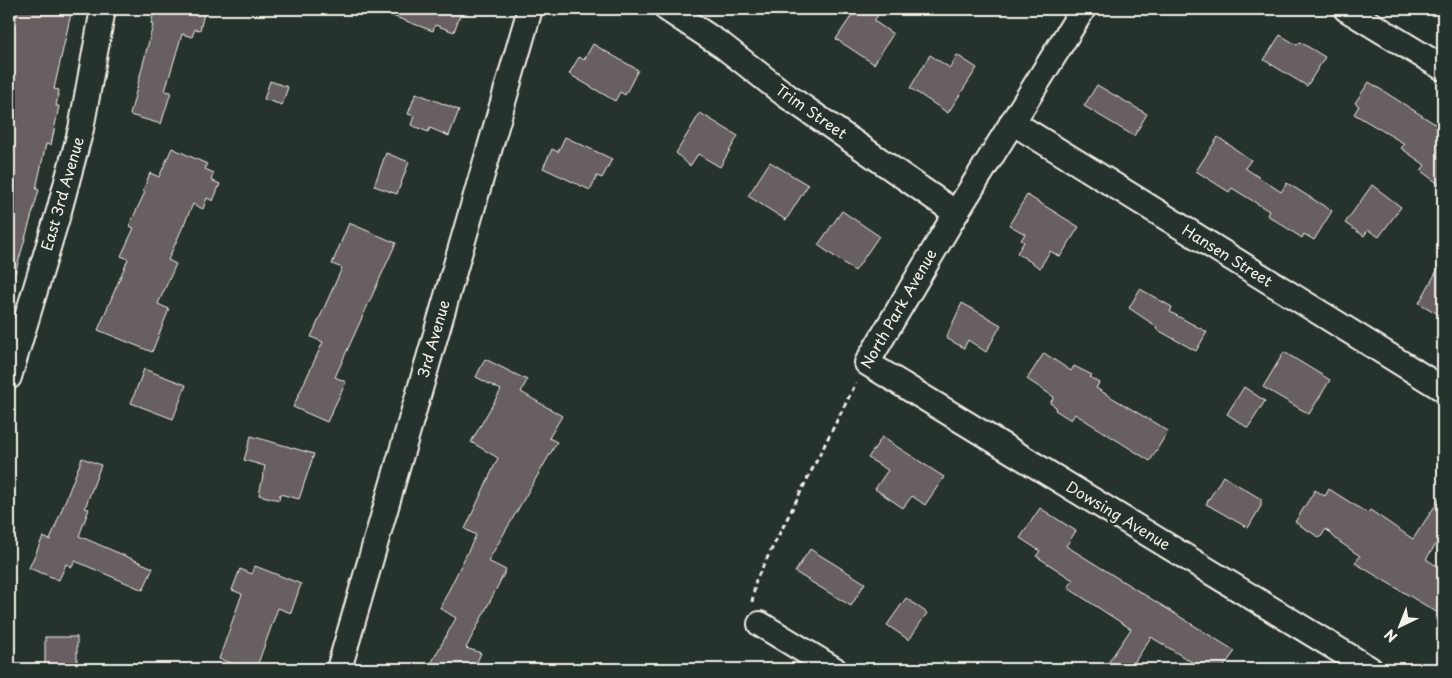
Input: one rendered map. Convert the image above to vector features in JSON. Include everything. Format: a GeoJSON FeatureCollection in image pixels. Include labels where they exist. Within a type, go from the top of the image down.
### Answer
{"type":"FeatureCollection","features":[{"type":"Feature","properties":{"kind":"street","name":"East 3rd Avenue"},"geometry":{"type":"LineString","coordinates":[[9,376],[59,211],[81,129],[104,9]]}},
{"type":"Feature","properties":{"kind":"street","name":"3rd Avenue"},"geometry":{"type":"LineString","coordinates":[[340,669],[530,9]]}},
{"type":"Feature","properties":{"kind":"street","name":"Trim Street"},"geometry":{"type":"LineString","coordinates":[[666,9],[723,46],[787,96],[956,213]]}},
{"type":"Feature","properties":{"kind":"street","name":"North Park Avenue"},"geometry":{"type":"LineString","coordinates":[[867,362],[956,213],[1083,9]]}},
{"type":"Feature","properties":{"kind":"street"},"geometry":{"type":"LineString","coordinates":[[1346,9],[1443,68]]}},
{"type":"Feature","properties":{"kind":"street","name":"Hansen Street"},"geometry":{"type":"LineString","coordinates":[[1012,122],[1443,389]]}},
{"type":"Feature","properties":{"kind":"street","name":"Dowsing Avenue"},"geometry":{"type":"LineString","coordinates":[[867,362],[1370,669]]}},
{"type":"Feature","properties":{"kind":"street"},"geometry":{"type":"LineString","coordinates":[[760,624],[834,669]]}},
{"type":"Feature","properties":{"kind":"path","name":"North Park Avenue"},"geometry":{"type":"LineString","coordinates":[[760,624],[751,602],[756,580],[867,362]]}},
{"type":"Feature","properties":{"kind":"building"},"geometry":{"type":"Polygon","coordinates":[[[18,9],[72,9],[54,89],[59,90],[56,106],[59,106],[51,145],[46,144],[36,189],[39,190],[14,277],[9,277],[9,51],[18,9]]]}},
{"type":"Feature","properties":{"kind":"building"},"geometry":{"type":"Polygon","coordinates":[[[145,9],[205,9],[200,30],[195,29],[192,37],[182,34],[165,91],[171,92],[161,124],[130,115],[153,25],[151,24],[153,16],[145,13],[145,9]]]}},
{"type":"Feature","properties":{"kind":"building"},"geometry":{"type":"Polygon","coordinates":[[[380,9],[462,9],[454,32],[435,25],[433,31],[379,11],[380,9]]]}},
{"type":"Feature","properties":{"kind":"building"},"geometry":{"type":"Polygon","coordinates":[[[856,9],[882,9],[874,21],[893,34],[874,64],[836,39],[856,9]]]}},
{"type":"Feature","properties":{"kind":"building"},"geometry":{"type":"Polygon","coordinates":[[[1280,35],[1297,45],[1300,42],[1325,57],[1307,86],[1264,60],[1280,35]]]}},
{"type":"Feature","properties":{"kind":"building"},"geometry":{"type":"Polygon","coordinates":[[[593,44],[638,70],[625,95],[620,92],[615,101],[569,74],[579,57],[584,60],[593,44]]]}},
{"type":"Feature","properties":{"kind":"building"},"geometry":{"type":"Polygon","coordinates":[[[930,55],[950,68],[957,55],[977,68],[948,113],[910,88],[930,55]]]}},
{"type":"Feature","properties":{"kind":"building"},"geometry":{"type":"Polygon","coordinates":[[[270,81],[288,87],[282,105],[264,99],[270,81]]]}},
{"type":"Feature","properties":{"kind":"building"},"geometry":{"type":"Polygon","coordinates":[[[1369,82],[1443,129],[1443,187],[1421,171],[1425,165],[1401,148],[1405,144],[1354,114],[1359,106],[1355,103],[1369,82]]]}},
{"type":"Feature","properties":{"kind":"building"},"geometry":{"type":"Polygon","coordinates":[[[1097,85],[1147,114],[1134,136],[1084,106],[1097,85]]]}},
{"type":"Feature","properties":{"kind":"building"},"geometry":{"type":"Polygon","coordinates":[[[416,93],[459,110],[449,136],[430,128],[428,132],[411,125],[414,116],[408,114],[416,93]]]}},
{"type":"Feature","properties":{"kind":"building"},"geometry":{"type":"Polygon","coordinates":[[[700,113],[738,136],[720,167],[698,154],[690,166],[676,153],[700,113]]]}},
{"type":"Feature","properties":{"kind":"building"},"geometry":{"type":"Polygon","coordinates":[[[565,137],[612,159],[602,178],[597,176],[590,190],[543,168],[552,149],[558,152],[565,137]]]}},
{"type":"Feature","properties":{"kind":"building"},"geometry":{"type":"Polygon","coordinates":[[[1218,137],[1251,160],[1245,168],[1281,192],[1287,183],[1332,211],[1314,240],[1304,234],[1302,238],[1267,215],[1269,211],[1232,188],[1229,192],[1196,171],[1218,137]]]}},
{"type":"Feature","properties":{"kind":"building"},"geometry":{"type":"Polygon","coordinates":[[[172,148],[207,164],[205,169],[214,173],[211,180],[220,184],[213,201],[207,198],[203,209],[193,204],[168,260],[176,264],[158,304],[169,309],[152,352],[98,330],[128,259],[121,256],[134,228],[129,226],[145,192],[143,191],[150,173],[159,177],[172,148]]]}},
{"type":"Feature","properties":{"kind":"building"},"geometry":{"type":"Polygon","coordinates":[[[386,153],[409,162],[397,194],[374,186],[386,153]]]}},
{"type":"Feature","properties":{"kind":"building"},"geometry":{"type":"Polygon","coordinates":[[[770,162],[808,185],[786,220],[748,196],[770,162]]]}},
{"type":"Feature","properties":{"kind":"building"},"geometry":{"type":"Polygon","coordinates":[[[1372,185],[1401,207],[1379,237],[1368,230],[1364,236],[1345,223],[1372,185]]]}},
{"type":"Feature","properties":{"kind":"building"},"geometry":{"type":"Polygon","coordinates":[[[1027,195],[1079,227],[1060,257],[1050,251],[1040,268],[1017,253],[1024,242],[1021,240],[1025,234],[1009,225],[1027,195]]]}},
{"type":"Feature","properties":{"kind":"building"},"geometry":{"type":"Polygon","coordinates":[[[842,211],[879,236],[855,271],[818,245],[842,211]]]}},
{"type":"Feature","properties":{"kind":"building"},"geometry":{"type":"Polygon","coordinates":[[[349,223],[396,243],[335,377],[346,382],[327,422],[293,407],[323,342],[311,337],[342,268],[332,264],[349,223]]]}},
{"type":"Feature","properties":{"kind":"building"},"geometry":{"type":"Polygon","coordinates":[[[1443,260],[1443,317],[1419,303],[1443,260]]]}},
{"type":"Feature","properties":{"kind":"building"},"geometry":{"type":"Polygon","coordinates":[[[1140,289],[1172,307],[1170,312],[1207,332],[1196,351],[1156,329],[1157,327],[1129,308],[1140,289]]]}},
{"type":"Feature","properties":{"kind":"building"},"geometry":{"type":"Polygon","coordinates":[[[962,303],[1001,325],[986,352],[968,340],[964,348],[946,338],[962,303]]]}},
{"type":"Feature","properties":{"kind":"building"},"geometry":{"type":"Polygon","coordinates":[[[1284,352],[1330,380],[1309,414],[1263,387],[1284,352]]]}},
{"type":"Feature","properties":{"kind":"building"},"geometry":{"type":"Polygon","coordinates":[[[1044,353],[1071,371],[1074,366],[1092,375],[1090,377],[1099,383],[1096,388],[1168,431],[1150,461],[1075,414],[1071,420],[1055,410],[1056,407],[1050,403],[1054,397],[1027,379],[1044,353]]]}},
{"type":"Feature","properties":{"kind":"building"},"geometry":{"type":"Polygon","coordinates":[[[485,359],[527,380],[521,392],[562,416],[549,438],[557,442],[488,561],[506,570],[466,648],[481,653],[474,669],[428,669],[456,618],[440,608],[476,535],[465,529],[498,458],[471,442],[501,390],[476,377],[485,359]]]}},
{"type":"Feature","properties":{"kind":"building"},"geometry":{"type":"Polygon","coordinates":[[[144,369],[186,385],[173,419],[131,403],[144,369]]]}},
{"type":"Feature","properties":{"kind":"building"},"geometry":{"type":"Polygon","coordinates":[[[1244,387],[1265,401],[1248,428],[1227,414],[1244,387]]]}},
{"type":"Feature","properties":{"kind":"building"},"geometry":{"type":"Polygon","coordinates":[[[251,436],[314,454],[299,499],[280,494],[279,500],[259,495],[265,466],[244,460],[251,436]]]}},
{"type":"Feature","properties":{"kind":"building"},"geometry":{"type":"Polygon","coordinates":[[[882,437],[944,477],[925,505],[912,496],[903,508],[875,489],[888,470],[868,458],[882,437]]]}},
{"type":"Feature","properties":{"kind":"building"},"geometry":{"type":"Polygon","coordinates":[[[82,458],[101,465],[85,508],[89,509],[79,536],[153,568],[143,590],[75,561],[72,567],[66,564],[59,580],[29,568],[43,537],[50,540],[82,458]]]}},
{"type":"Feature","properties":{"kind":"building"},"geometry":{"type":"Polygon","coordinates":[[[1223,476],[1261,499],[1261,506],[1248,528],[1206,504],[1223,476]]]}},
{"type":"Feature","properties":{"kind":"building"},"geometry":{"type":"Polygon","coordinates":[[[1329,489],[1367,513],[1370,510],[1413,539],[1443,494],[1443,534],[1426,559],[1443,570],[1443,616],[1355,563],[1360,556],[1337,540],[1326,529],[1320,538],[1295,522],[1315,490],[1325,496],[1329,489]]]}},
{"type":"Feature","properties":{"kind":"building"},"geometry":{"type":"Polygon","coordinates":[[[1040,508],[1076,531],[1066,546],[1235,651],[1222,669],[1203,669],[1151,637],[1130,669],[1104,669],[1131,629],[1068,588],[1073,580],[1036,556],[1040,551],[1020,538],[1040,508]]]}},
{"type":"Feature","properties":{"kind":"building"},"geometry":{"type":"Polygon","coordinates":[[[810,549],[865,583],[851,606],[795,572],[810,549]]]}},
{"type":"Feature","properties":{"kind":"building"},"geometry":{"type":"Polygon","coordinates":[[[255,566],[301,584],[291,613],[278,608],[256,669],[249,669],[219,659],[242,594],[232,590],[240,569],[252,574],[255,566]]]}},
{"type":"Feature","properties":{"kind":"building"},"geometry":{"type":"Polygon","coordinates":[[[906,598],[927,613],[909,640],[887,625],[906,598]]]}},
{"type":"Feature","properties":{"kind":"building"},"geometry":{"type":"Polygon","coordinates":[[[45,637],[77,637],[77,669],[45,669],[45,637]]]}}]}
